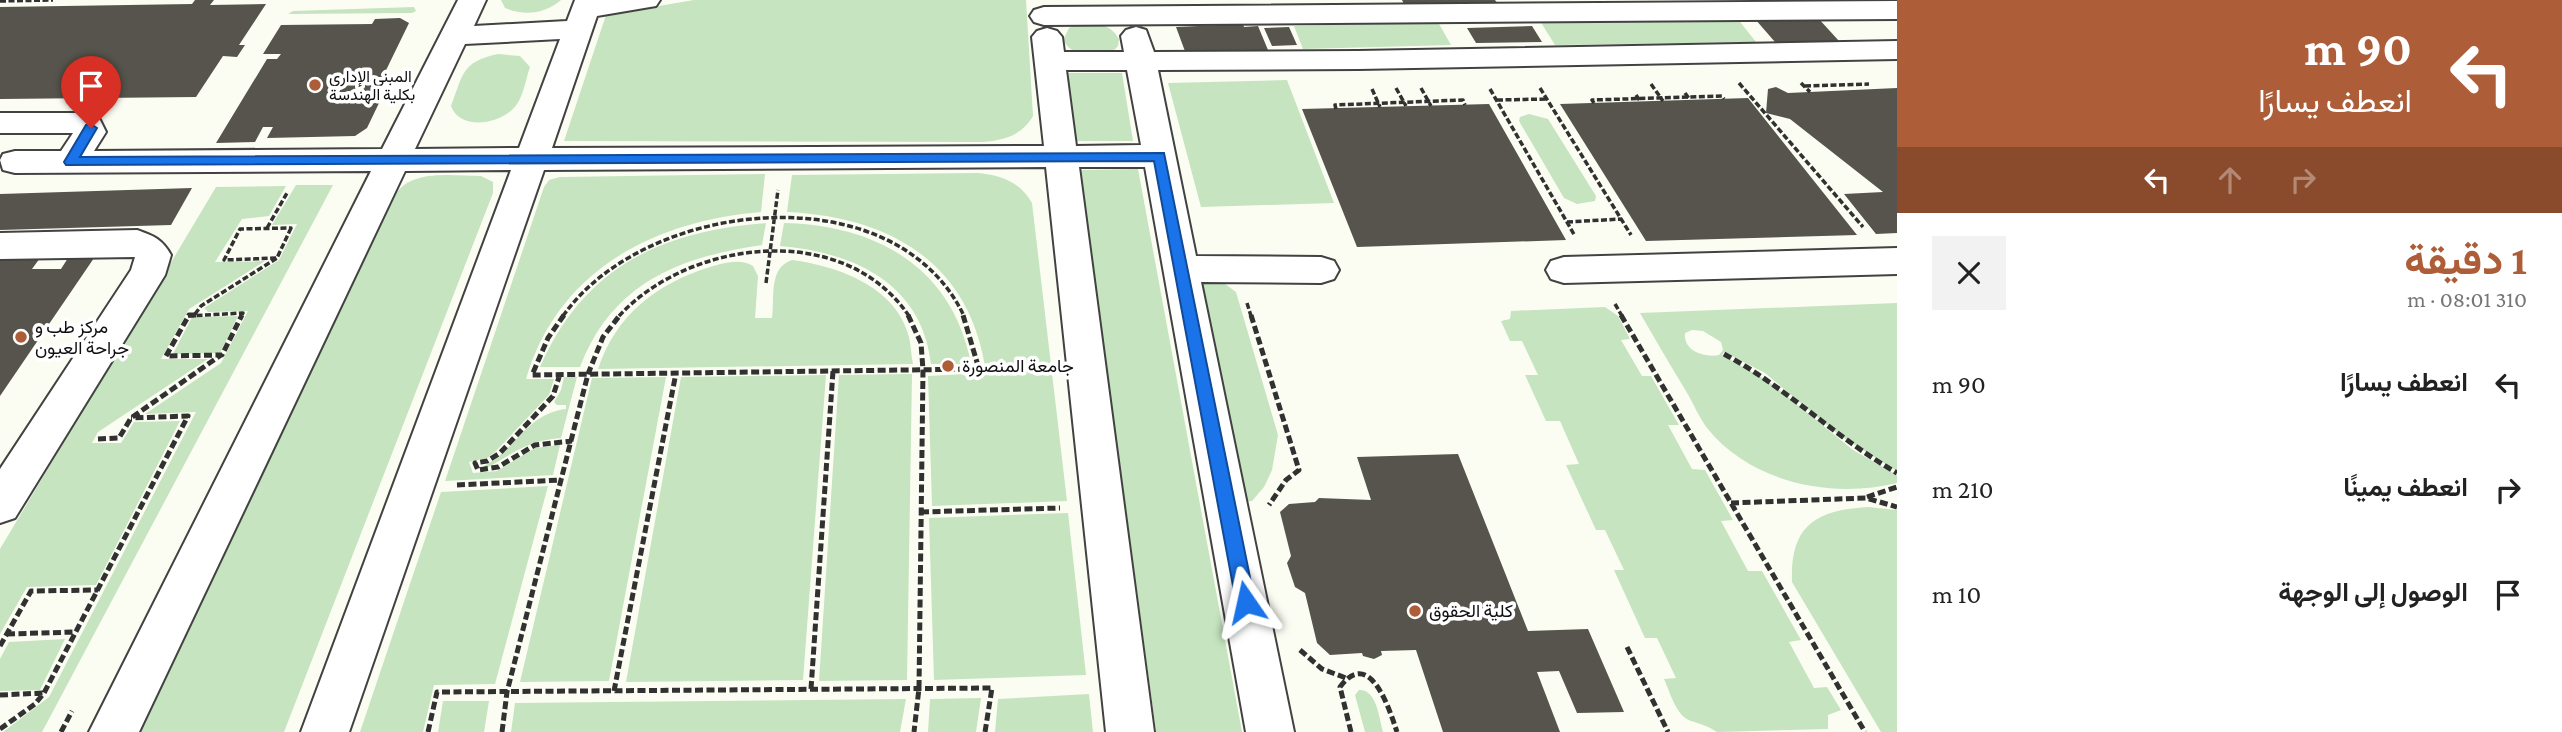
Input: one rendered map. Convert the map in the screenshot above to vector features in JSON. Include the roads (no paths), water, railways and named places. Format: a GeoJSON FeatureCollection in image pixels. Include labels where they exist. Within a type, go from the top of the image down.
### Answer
{"type":"FeatureCollection","features":[{"type":"Feature","properties":{"kind":"street"},"geometry":{"type":"LineString","coordinates":[[113,732],[472,0]]}},
{"type":"Feature","properties":{"kind":"street"},"geometry":{"type":"LineString","coordinates":[[456,36],[646,0]]}},
{"type":"Feature","properties":{"kind":"street"},"geometry":{"type":"LineString","coordinates":[[1130,732],[1043,8],[1879,7],[1897,35]]}},
{"type":"Feature","properties":{"kind":"street"},"geometry":{"type":"LineString","coordinates":[[1130,8],[1270,732]]}},
{"type":"Feature","properties":{"kind":"street"},"geometry":{"type":"LineString","coordinates":[[325,732],[584,13]]}},
{"type":"Feature","properties":{"kind":"street"},"geometry":{"type":"LineString","coordinates":[[1050,61],[1520,57],[1897,50]]}},
{"type":"Feature","properties":{"kind":"street"},"geometry":{"type":"LineString","coordinates":[[0,123],[89,125],[90,132],[71,162]]}},
{"type":"Feature","properties":{"kind":"street"},"geometry":{"type":"LineString","coordinates":[[15,162],[1160,156]]}},
{"type":"Feature","properties":{"kind":"street"},"geometry":{"type":"LineString","coordinates":[[0,246],[137,243],[147,247],[153,254],[147,275],[0,505]]}},
{"type":"Feature","properties":{"kind":"street"},"geometry":{"type":"LineString","coordinates":[[1579,270],[1894,262]]}},
{"type":"Feature","properties":{"kind":"street"},"geometry":{"type":"LineString","coordinates":[[1181,269],[1321,270]]}},
{"type":"Feature","properties":{"kind":"place","name":"المبنى الإداري بكلية الهندسة"},"geometry":{"type":"Point","coordinates":[315,85]}},
{"type":"Feature","properties":{"kind":"place","name":"مركز طب و جراحة العيون"},"geometry":{"type":"Point","coordinates":[21,337]}},
{"type":"Feature","properties":{"kind":"place","name":"جامعة المنصورة"},"geometry":{"type":"Point","coordinates":[948,366]}},
{"type":"Feature","properties":{"kind":"place","name":"كلية الحقوق"},"geometry":{"type":"Point","coordinates":[1415,611]}}]}
